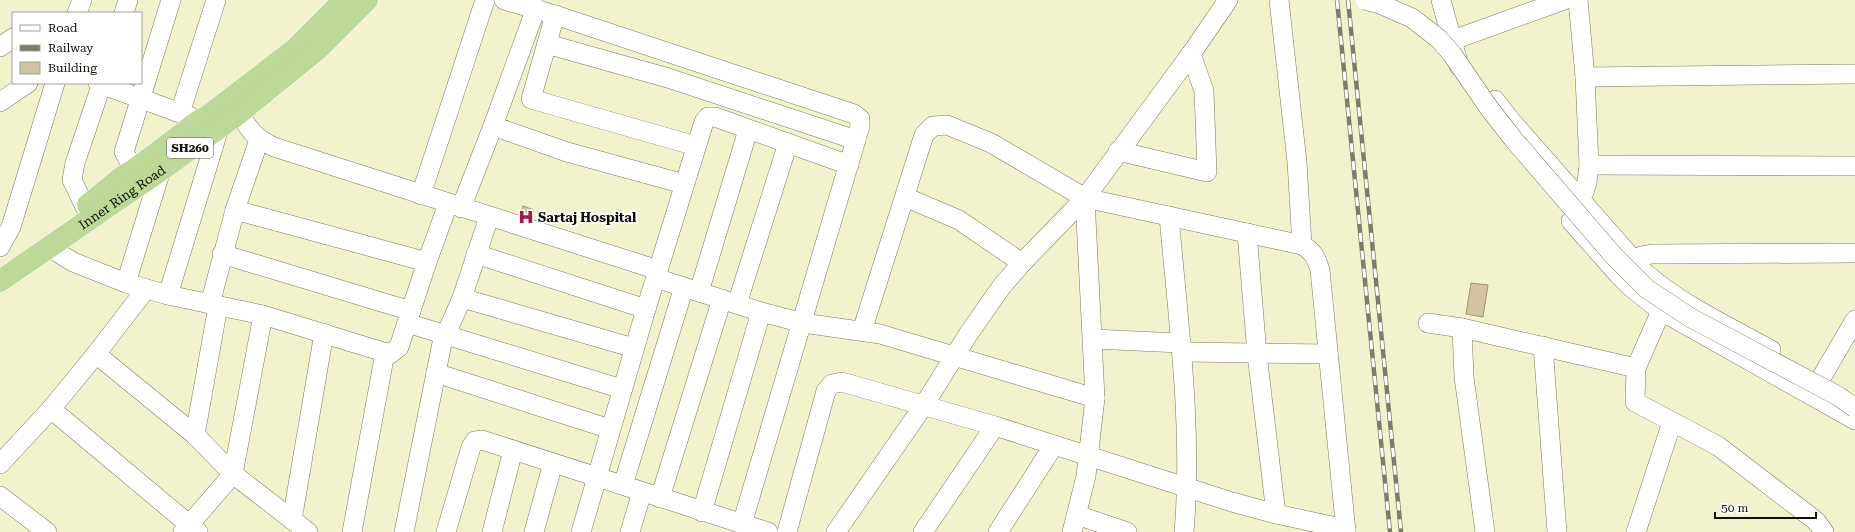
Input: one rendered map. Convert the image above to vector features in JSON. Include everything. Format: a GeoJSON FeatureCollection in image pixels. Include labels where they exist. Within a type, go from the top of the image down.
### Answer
{"type":"FeatureCollection","features":[{"type":"Feature","properties":{"kind":"highway","name":"Inner Ring Road"},"geometry":{"type":"LineString","coordinates":[[3,265],[28,245],[85,207],[122,177],[134,170],[200,120],[208,116],[295,49],[344,0]]}},
{"type":"Feature","properties":{"kind":"highway","name":"Inner Ring Road"},"geometry":{"type":"LineString","coordinates":[[3,265],[49,247],[161,170],[200,120],[239,113],[318,49],[368,0]]}},
{"type":"Feature","properties":{"kind":"street"},"geometry":{"type":"LineString","coordinates":[[77,12],[82,0]]}},
{"type":"Feature","properties":{"kind":"street"},"geometry":{"type":"LineString","coordinates":[[124,12],[128,0]]}},
{"type":"Feature","properties":{"kind":"street"},"geometry":{"type":"LineString","coordinates":[[134,170],[124,152],[170,0]]}},
{"type":"Feature","properties":{"kind":"street"},"geometry":{"type":"LineString","coordinates":[[168,294],[200,120],[216,0]]}},
{"type":"Feature","properties":{"kind":"street"},"geometry":{"type":"LineString","coordinates":[[421,195],[485,0]]}},
{"type":"Feature","properties":{"kind":"street"},"geometry":{"type":"LineString","coordinates":[[504,0],[536,8],[854,114],[860,119],[860,126],[803,323],[742,524]]}},
{"type":"Feature","properties":{"kind":"street"},"geometry":{"type":"LineString","coordinates":[[836,532],[924,405],[969,333],[1002,286],[1022,263],[1085,198],[1118,151],[1191,54],[1228,0]]}},
{"type":"Feature","properties":{"kind":"street"},"geometry":{"type":"LineString","coordinates":[[1279,0],[1297,162],[1302,245]]}},
{"type":"Feature","properties":{"kind":"street"},"geometry":{"type":"LineString","coordinates":[[1365,0],[1385,6],[1412,18],[1439,39],[1452,54],[1485,102],[1514,140],[1613,254],[1647,289],[1691,318],[1838,396],[1855,408]]}},
{"type":"Feature","properties":{"kind":"street"},"geometry":{"type":"LineString","coordinates":[[1440,0],[1467,89],[1477,107],[1563,211],[1618,274],[1632,288],[1661,311],[1855,420]]}},
{"type":"Feature","properties":{"kind":"street"},"geometry":{"type":"LineString","coordinates":[[1453,40],[1564,0]]}},
{"type":"Feature","properties":{"kind":"street"},"geometry":{"type":"LineString","coordinates":[[1563,211],[1579,199],[1584,192],[1589,165],[1585,77],[1578,0]]}},
{"type":"Feature","properties":{"kind":"street"},"geometry":{"type":"LineString","coordinates":[[49,247],[80,265],[126,283],[214,305],[263,315],[385,353],[390,354],[396,352],[409,317],[426,262],[493,126],[536,8]]}},
{"type":"Feature","properties":{"kind":"street"},"geometry":{"type":"LineString","coordinates":[[556,15],[531,99],[696,146]]}},
{"type":"Feature","properties":{"kind":"street"},"geometry":{"type":"LineString","coordinates":[[0,46],[12,39]]}},
{"type":"Feature","properties":{"kind":"street"},"geometry":{"type":"LineString","coordinates":[[1453,40],[1475,74],[1512,122],[1645,273],[1671,294],[1855,397]]}},
{"type":"Feature","properties":{"kind":"street"},"geometry":{"type":"LineString","coordinates":[[547,44],[668,78],[856,140]]}},
{"type":"Feature","properties":{"kind":"street"},"geometry":{"type":"LineString","coordinates":[[1118,151],[1207,172],[1204,91],[1191,54]]}},
{"type":"Feature","properties":{"kind":"street"},"geometry":{"type":"LineString","coordinates":[[1585,77],[1855,74]]}},
{"type":"Feature","properties":{"kind":"street"},"geometry":{"type":"LineString","coordinates":[[0,102],[27,84]]}},
{"type":"Feature","properties":{"kind":"street"},"geometry":{"type":"LineString","coordinates":[[3,265],[11,228],[55,84]]}},
{"type":"Feature","properties":{"kind":"street"},"geometry":{"type":"LineString","coordinates":[[85,207],[72,180],[75,163],[101,84],[200,120]]}},
{"type":"Feature","properties":{"kind":"street"},"geometry":{"type":"LineString","coordinates":[[239,113],[249,130],[259,140],[274,147],[489,217],[657,274],[691,289],[729,302],[803,323],[862,331],[955,356],[1095,398]]}},
{"type":"Feature","properties":{"kind":"street"},"geometry":{"type":"LineString","coordinates":[[581,532],[634,348],[704,122],[708,117],[715,117],[849,165]]}},
{"type":"Feature","properties":{"kind":"street"},"geometry":{"type":"LineString","coordinates":[[787,532],[826,391],[832,384],[842,382],[995,426],[1188,488],[1276,514],[1346,530],[1327,354],[1320,270],[1316,258],[1310,250],[1302,245],[1085,198],[991,143],[947,125],[933,126],[924,135],[862,331]]}},
{"type":"Feature","properties":{"kind":"street"},"geometry":{"type":"LineString","coordinates":[[493,126],[566,152],[684,184]]}},
{"type":"Feature","properties":{"kind":"street"},"geometry":{"type":"LineString","coordinates":[[623,485],[748,130]]}},
{"type":"Feature","properties":{"kind":"street"},"geometry":{"type":"LineString","coordinates":[[195,435],[222,254],[235,210],[259,140]]}},
{"type":"Feature","properties":{"kind":"street"},"geometry":{"type":"LineString","coordinates":[[630,532],[651,495],[729,302],[788,143]]}},
{"type":"Feature","properties":{"kind":"street"},"geometry":{"type":"LineString","coordinates":[[1589,165],[1855,166]]}},
{"type":"Feature","properties":{"kind":"street"},"geometry":{"type":"LineString","coordinates":[[126,283],[161,170]]}},
{"type":"Feature","properties":{"kind":"street"},"geometry":{"type":"LineString","coordinates":[[905,197],[959,220],[1022,263]]}},
{"type":"Feature","properties":{"kind":"street"},"geometry":{"type":"LineString","coordinates":[[1085,198],[1095,398],[1090,456],[1074,523],[1127,532]]}},
{"type":"Feature","properties":{"kind":"street"},"geometry":{"type":"LineString","coordinates":[[235,210],[426,262]]}},
{"type":"Feature","properties":{"kind":"street"},"geometry":{"type":"LineString","coordinates":[[1169,216],[1181,348],[1188,488],[1184,532]]}},
{"type":"Feature","properties":{"kind":"street"},"geometry":{"type":"LineString","coordinates":[[404,532],[436,373],[446,335],[462,298],[489,217]]}},
{"type":"Feature","properties":{"kind":"street"},"geometry":{"type":"LineString","coordinates":[[1247,233],[1257,354],[1276,514]]}},
{"type":"Feature","properties":{"kind":"street"},"geometry":{"type":"LineString","coordinates":[[1618,274],[1641,256],[1652,254],[1855,253]]}},
{"type":"Feature","properties":{"kind":"street"},"geometry":{"type":"LineString","coordinates":[[222,254],[409,317],[446,335],[622,388]]}},
{"type":"Feature","properties":{"kind":"street"},"geometry":{"type":"LineString","coordinates":[[476,254],[646,309]]}},
{"type":"Feature","properties":{"kind":"street"},"geometry":{"type":"LineString","coordinates":[[0,464],[51,409],[146,289]]}},
{"type":"Feature","properties":{"kind":"street"},"geometry":{"type":"LineString","coordinates":[[1671,294],[1661,311],[1636,368],[1635,402],[1718,446],[1816,521],[1824,532]]}},
{"type":"Feature","properties":{"kind":"street"},"geometry":{"type":"LineString","coordinates":[[462,298],[634,348]]}},
{"type":"Feature","properties":{"kind":"street"},"geometry":{"type":"LineString","coordinates":[[702,512],[761,312]]}},
{"type":"Feature","properties":{"kind":"street"},"geometry":{"type":"LineString","coordinates":[[51,409],[190,530],[233,474],[263,315]]}},
{"type":"Feature","properties":{"kind":"street"},"geometry":{"type":"LineString","coordinates":[[1821,378],[1855,320]]}},
{"type":"Feature","properties":{"kind":"street"},"geometry":{"type":"LineString","coordinates":[[1428,323],[1462,328],[1636,368]]}},
{"type":"Feature","properties":{"kind":"street"},"geometry":{"type":"LineString","coordinates":[[1462,328],[1464,377],[1485,532]]}},
{"type":"Feature","properties":{"kind":"street"},"geometry":{"type":"LineString","coordinates":[[292,520],[324,333]]}},
{"type":"Feature","properties":{"kind":"street"},"geometry":{"type":"LineString","coordinates":[[1093,339],[1257,354],[1327,354]]}},
{"type":"Feature","properties":{"kind":"street"},"geometry":{"type":"LineString","coordinates":[[1543,346],[1557,532]]}},
{"type":"Feature","properties":{"kind":"street"},"geometry":{"type":"LineString","coordinates":[[352,532],[385,353]]}},
{"type":"Feature","properties":{"kind":"street"},"geometry":{"type":"LineString","coordinates":[[96,354],[195,435],[233,474],[308,532]]}},
{"type":"Feature","properties":{"kind":"street"},"geometry":{"type":"LineString","coordinates":[[436,373],[610,429]]}},
{"type":"Feature","properties":{"kind":"street"},"geometry":{"type":"LineString","coordinates":[[1636,532],[1672,422]]}},
{"type":"Feature","properties":{"kind":"street"},"geometry":{"type":"LineString","coordinates":[[923,532],[995,426]]}},
{"type":"Feature","properties":{"kind":"street"},"geometry":{"type":"LineString","coordinates":[[446,532],[470,447],[474,441],[482,440],[768,532]]}},
{"type":"Feature","properties":{"kind":"street"},"geometry":{"type":"LineString","coordinates":[[998,532],[1054,445]]}},
{"type":"Feature","properties":{"kind":"street"},"geometry":{"type":"LineString","coordinates":[[492,532],[514,450]]}},
{"type":"Feature","properties":{"kind":"street"},"geometry":{"type":"LineString","coordinates":[[534,532],[553,463]]}},
{"type":"Feature","properties":{"kind":"street"},"geometry":{"type":"LineString","coordinates":[[0,496],[48,532]]}},
{"type":"Feature","properties":{"kind":"building"},"geometry":{"type":"Polygon","coordinates":[[[523,206],[534,210],[531,218],[520,214],[523,206]]]}},
{"type":"Feature","properties":{"kind":"building"},"geometry":{"type":"Polygon","coordinates":[[[1471,283],[1488,285],[1483,317],[1466,314],[1471,283]]]}},
{"type":"Feature","properties":{"kind":"railway"},"geometry":{"type":"LineString","coordinates":[[1337,0],[1390,532]]}},
{"type":"Feature","properties":{"kind":"railway"},"geometry":{"type":"LineString","coordinates":[[1348,0],[1401,532]]}},
{"type":"Feature","properties":{"kind":"place","name":"Sartaj Hospital"},"geometry":{"type":"Point","coordinates":[526,217]}}]}
